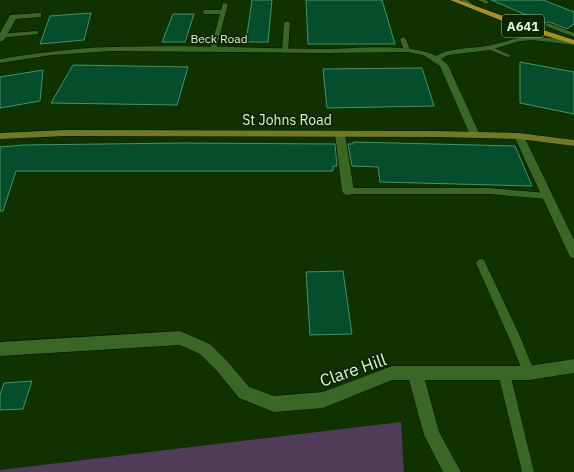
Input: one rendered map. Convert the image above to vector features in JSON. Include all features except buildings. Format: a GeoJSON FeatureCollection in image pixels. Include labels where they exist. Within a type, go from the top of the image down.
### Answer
{"type":"FeatureCollection","features":[{"type":"Feature","properties":{"kind":"main road","name":"A641"},"geometry":{"type":"LineString","coordinates":[[453,0],[528,28],[574,43]]}},
{"type":"Feature","properties":{"kind":"street"},"geometry":{"type":"LineString","coordinates":[[1,37],[13,16],[38,15]]}},
{"type":"Feature","properties":{"kind":"street"},"geometry":{"type":"LineString","coordinates":[[475,135],[444,65],[436,59],[446,53],[490,48],[519,39],[533,38],[574,43]]}},
{"type":"Feature","properties":{"kind":"street","name":"Beck Road"},"geometry":{"type":"LineString","coordinates":[[0,61],[52,53],[111,49],[407,50],[425,53],[436,59]]}},
{"type":"Feature","properties":{"kind":"street","name":"St Johns Road"},"geometry":{"type":"LineString","coordinates":[[0,136],[65,133],[475,135],[519,136],[574,143]]}},
{"type":"Feature","properties":{"kind":"street"},"geometry":{"type":"LineString","coordinates":[[340,134],[348,191]]}},
{"type":"Feature","properties":{"kind":"street"},"geometry":{"type":"LineString","coordinates":[[519,136],[574,253]]}},
{"type":"Feature","properties":{"kind":"street","name":"Clare Hill"},"geometry":{"type":"LineString","coordinates":[[0,349],[180,338],[205,349],[223,367],[244,393],[274,404],[323,400],[392,373],[529,373],[574,366]]}},
{"type":"Feature","properties":{"kind":"street"},"geometry":{"type":"LineString","coordinates":[[415,373],[432,435],[452,472]]}},
{"type":"Feature","properties":{"kind":"lane"},"geometry":{"type":"LineString","coordinates":[[464,0],[473,7]]}},
{"type":"Feature","properties":{"kind":"lane"},"geometry":{"type":"LineString","coordinates":[[213,50],[225,4]]}},
{"type":"Feature","properties":{"kind":"lane"},"geometry":{"type":"LineString","coordinates":[[204,12],[223,12]]}},
{"type":"Feature","properties":{"kind":"lane"},"geometry":{"type":"LineString","coordinates":[[285,50],[287,23]]}},
{"type":"Feature","properties":{"kind":"lane"},"geometry":{"type":"LineString","coordinates":[[548,25],[574,35]]}},
{"type":"Feature","properties":{"kind":"lane"},"geometry":{"type":"LineString","coordinates":[[1,37],[36,33]]}},
{"type":"Feature","properties":{"kind":"lane"},"geometry":{"type":"LineString","coordinates":[[403,39],[407,50]]}},
{"type":"Feature","properties":{"kind":"lane"},"geometry":{"type":"LineString","coordinates":[[490,48],[509,56]]}},
{"type":"Feature","properties":{"kind":"lane"},"geometry":{"type":"LineString","coordinates":[[348,191],[489,191],[547,196]]}},
{"type":"Feature","properties":{"kind":"lane"},"geometry":{"type":"LineString","coordinates":[[480,263],[515,338],[529,373]]}},
{"type":"Feature","properties":{"kind":"lane"},"geometry":{"type":"LineString","coordinates":[[504,373],[528,472]]}},
{"type":"Feature","properties":{"kind":"shaded area"},"geometry":{"type":"Polygon","coordinates":[[[401,422],[404,472],[0,472],[0,470],[401,422]]]}}]}
